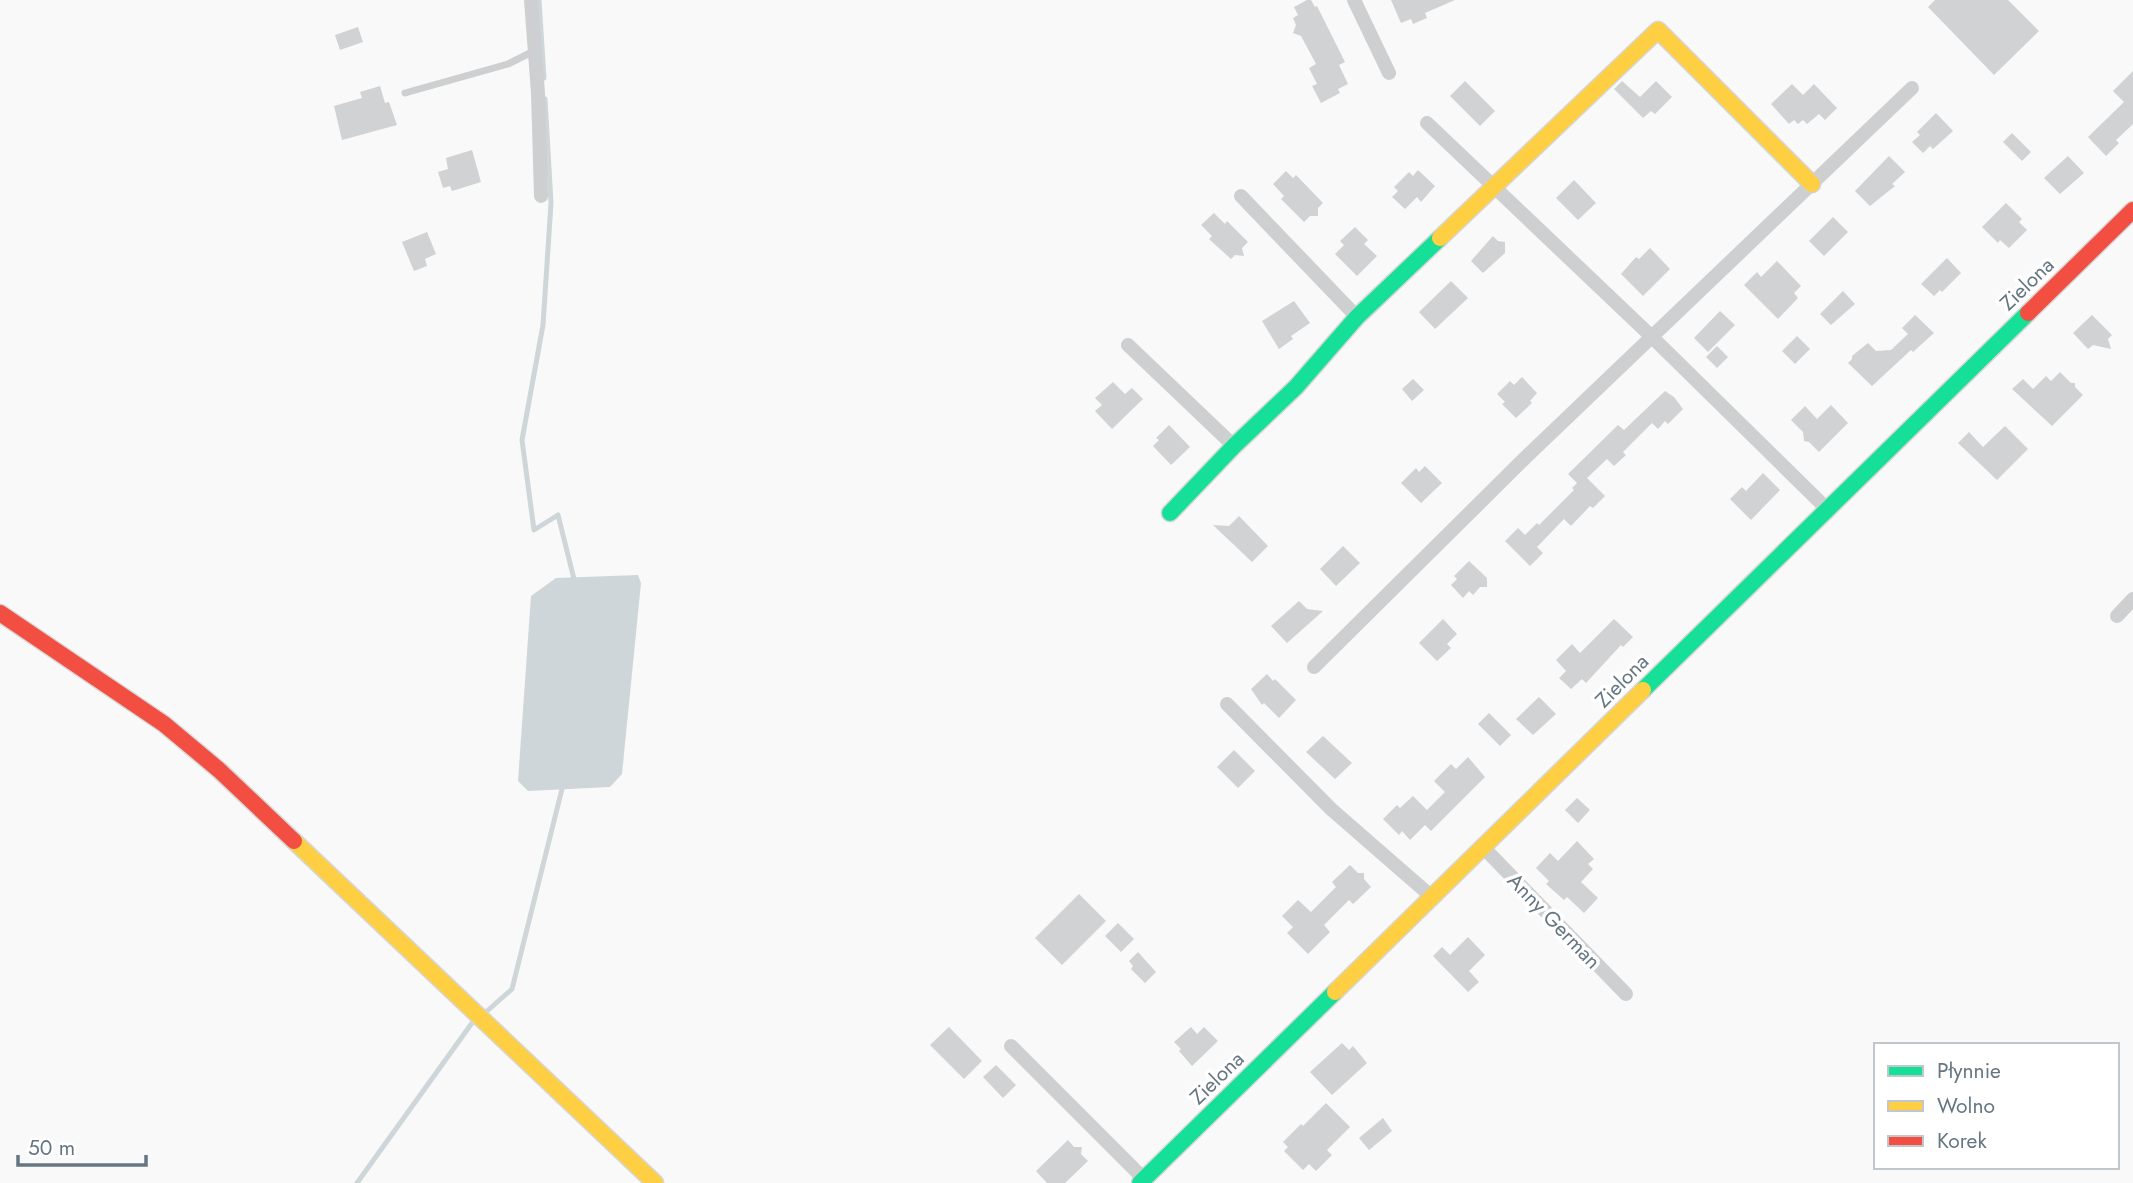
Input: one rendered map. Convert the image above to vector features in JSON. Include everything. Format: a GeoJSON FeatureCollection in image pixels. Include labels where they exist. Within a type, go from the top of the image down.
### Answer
{"type":"FeatureCollection","features":[{"type":"Feature","properties":{"kind":"street"},"geometry":{"type":"LineString","coordinates":[[531,0],[541,196]]}},
{"type":"Feature","properties":{"kind":"street"},"geometry":{"type":"LineString","coordinates":[[1354,0],[1389,73]]}},
{"type":"Feature","properties":{"kind":"street"},"geometry":{"type":"LineString","coordinates":[[1170,513],[1234,446],[1296,387],[1357,317],[1658,30],[1812,184]]}},
{"type":"Feature","properties":{"kind":"street"},"geometry":{"type":"LineString","coordinates":[[1314,667],[1527,456],[1912,88]]}},
{"type":"Feature","properties":{"kind":"street"},"geometry":{"type":"LineString","coordinates":[[1427,123],[1652,337],[1827,509]]}},
{"type":"Feature","properties":{"kind":"street"},"geometry":{"type":"LineString","coordinates":[[1241,196],[1357,317]]}},
{"type":"Feature","properties":{"kind":"street","name":"Zielona"},"geometry":{"type":"LineString","coordinates":[[1142,1181],[2133,210]]}},
{"type":"Feature","properties":{"kind":"street"},"geometry":{"type":"LineString","coordinates":[[1128,345],[1234,446]]}},
{"type":"Feature","properties":{"kind":"street"},"geometry":{"type":"LineString","coordinates":[[2117,616],[2133,599]]}},
{"type":"Feature","properties":{"kind":"street"},"geometry":{"type":"LineString","coordinates":[[0,613],[164,724],[219,770],[655,1183]]}},
{"type":"Feature","properties":{"kind":"street"},"geometry":{"type":"LineString","coordinates":[[1227,704],[1331,809],[1433,897]]}},
{"type":"Feature","properties":{"kind":"street","name":"Anny German"},"geometry":{"type":"LineString","coordinates":[[1483,847],[1626,994]]}},
{"type":"Feature","properties":{"kind":"street"},"geometry":{"type":"LineString","coordinates":[[1011,1046],[1142,1181]]}},
{"type":"Feature","properties":{"kind":"lane"},"geometry":{"type":"LineString","coordinates":[[405,93],[508,64],[534,51]]}},
{"type":"Feature","properties":{"kind":"shaded area"},"geometry":{"type":"Polygon","coordinates":[[[638,575],[641,583],[622,774],[610,787],[528,791],[518,781],[531,596],[556,578],[638,575]]]}},
{"type":"Feature","properties":{"kind":"building"},"geometry":{"type":"Polygon","coordinates":[[[1307,0],[1317,6],[1345,62],[1339,65],[1348,84],[1338,89],[1340,93],[1321,103],[1312,86],[1317,84],[1309,68],[1316,64],[1301,36],[1293,33],[1296,25],[1293,18],[1298,15],[1294,7],[1307,0]]]}},
{"type":"Feature","properties":{"kind":"building"},"geometry":{"type":"Polygon","coordinates":[[[1391,0],[1455,0],[1425,13],[1427,18],[1413,24],[1411,19],[1401,23],[1391,0]]]}},
{"type":"Feature","properties":{"kind":"building"},"geometry":{"type":"Polygon","coordinates":[[[1935,0],[2008,0],[2039,31],[1994,75],[1928,7],[1935,0]]]}},
{"type":"Feature","properties":{"kind":"building"},"geometry":{"type":"Polygon","coordinates":[[[358,27],[363,42],[340,50],[335,35],[358,27]]]}},
{"type":"Feature","properties":{"kind":"building"},"geometry":{"type":"Polygon","coordinates":[[[2133,71],[2133,124],[2116,140],[2119,143],[2106,156],[2088,137],[2124,102],[2113,91],[2133,71]]]}},
{"type":"Feature","properties":{"kind":"building"},"geometry":{"type":"Polygon","coordinates":[[[1465,81],[1495,111],[1480,126],[1450,96],[1465,81]]]}},
{"type":"Feature","properties":{"kind":"building"},"geometry":{"type":"Polygon","coordinates":[[[1622,81],[1640,97],[1656,81],[1672,97],[1655,114],[1651,111],[1643,118],[1614,89],[1622,81]]]}},
{"type":"Feature","properties":{"kind":"building"},"geometry":{"type":"Polygon","coordinates":[[[1792,84],[1803,95],[1814,84],[1837,108],[1825,120],[1819,114],[1807,124],[1803,120],[1798,124],[1794,120],[1789,124],[1771,104],[1792,84]]]}},
{"type":"Feature","properties":{"kind":"building"},"geometry":{"type":"Polygon","coordinates":[[[380,86],[385,103],[389,102],[397,125],[342,140],[334,106],[362,98],[360,92],[380,86]]]}},
{"type":"Feature","properties":{"kind":"building"},"geometry":{"type":"Polygon","coordinates":[[[1936,113],[1953,131],[1933,149],[1930,146],[1923,153],[1912,142],[1920,135],[1917,132],[1936,113]]]}},
{"type":"Feature","properties":{"kind":"building"},"geometry":{"type":"Polygon","coordinates":[[[2012,133],[2031,152],[2022,161],[2003,142],[2012,133]]]}},
{"type":"Feature","properties":{"kind":"building"},"geometry":{"type":"Polygon","coordinates":[[[472,150],[481,182],[452,191],[450,186],[443,188],[438,172],[448,169],[446,158],[472,150]]]}},
{"type":"Feature","properties":{"kind":"building"},"geometry":{"type":"Polygon","coordinates":[[[1889,156],[1905,172],[1892,184],[1895,186],[1870,206],[1855,191],[1889,156]]]}},
{"type":"Feature","properties":{"kind":"building"},"geometry":{"type":"Polygon","coordinates":[[[2068,156],[2084,173],[2060,194],[2044,178],[2068,156]]]}},
{"type":"Feature","properties":{"kind":"building"},"geometry":{"type":"Polygon","coordinates":[[[1418,170],[1435,186],[1421,202],[1417,197],[1405,209],[1392,197],[1398,191],[1394,187],[1409,172],[1413,176],[1418,170]]]}},
{"type":"Feature","properties":{"kind":"building"},"geometry":{"type":"Polygon","coordinates":[[[1286,171],[1293,178],[1296,175],[1323,203],[1318,208],[1318,216],[1310,216],[1304,222],[1281,199],[1284,196],[1273,184],[1286,171]]]}},
{"type":"Feature","properties":{"kind":"building"},"geometry":{"type":"Polygon","coordinates":[[[1574,180],[1596,203],[1578,220],[1556,198],[1574,180]]]}},
{"type":"Feature","properties":{"kind":"building"},"geometry":{"type":"Polygon","coordinates":[[[2006,203],[2022,219],[2019,222],[2027,230],[2009,248],[2000,240],[1998,243],[1982,227],[2006,203]]]}},
{"type":"Feature","properties":{"kind":"building"},"geometry":{"type":"Polygon","coordinates":[[[1214,213],[1225,224],[1227,221],[1248,242],[1242,248],[1244,256],[1235,255],[1231,259],[1209,239],[1212,236],[1201,225],[1214,213]]]}},
{"type":"Feature","properties":{"kind":"building"},"geometry":{"type":"Polygon","coordinates":[[[1833,217],[1848,232],[1824,256],[1809,241],[1833,217]]]}},
{"type":"Feature","properties":{"kind":"building"},"geometry":{"type":"Polygon","coordinates":[[[1355,227],[1368,240],[1364,244],[1377,256],[1357,276],[1335,254],[1344,245],[1340,241],[1355,227]]]}},
{"type":"Feature","properties":{"kind":"building"},"geometry":{"type":"Polygon","coordinates":[[[427,232],[436,254],[425,259],[427,266],[414,271],[402,242],[427,232]]]}},
{"type":"Feature","properties":{"kind":"building"},"geometry":{"type":"Polygon","coordinates":[[[1493,236],[1498,241],[1505,242],[1505,253],[1483,273],[1471,261],[1493,236]]]}},
{"type":"Feature","properties":{"kind":"building"},"geometry":{"type":"Polygon","coordinates":[[[1650,248],[1670,269],[1643,296],[1621,274],[1636,257],[1639,259],[1650,248]]]}},
{"type":"Feature","properties":{"kind":"building"},"geometry":{"type":"Polygon","coordinates":[[[1947,258],[1961,273],[1942,292],[1940,290],[1934,296],[1921,284],[1947,258]]]}},
{"type":"Feature","properties":{"kind":"building"},"geometry":{"type":"Polygon","coordinates":[[[1777,261],[1801,286],[1794,293],[1798,298],[1778,319],[1744,285],[1757,272],[1761,277],[1777,261]]]}},
{"type":"Feature","properties":{"kind":"building"},"geometry":{"type":"Polygon","coordinates":[[[1451,281],[1468,298],[1435,329],[1419,312],[1451,281]]]}},
{"type":"Feature","properties":{"kind":"building"},"geometry":{"type":"Polygon","coordinates":[[[1843,291],[1855,304],[1831,325],[1820,314],[1843,291]]]}},
{"type":"Feature","properties":{"kind":"building"},"geometry":{"type":"Polygon","coordinates":[[[1294,301],[1310,323],[1291,336],[1293,339],[1279,349],[1262,321],[1294,301]]]}},
{"type":"Feature","properties":{"kind":"building"},"geometry":{"type":"Polygon","coordinates":[[[1720,311],[1735,325],[1708,352],[1694,338],[1720,311]]]}},
{"type":"Feature","properties":{"kind":"building"},"geometry":{"type":"Polygon","coordinates":[[[1915,315],[1934,333],[1872,386],[1848,363],[1852,356],[1868,343],[1876,351],[1891,350],[1908,334],[1902,328],[1915,315]]]}},
{"type":"Feature","properties":{"kind":"building"},"geometry":{"type":"Polygon","coordinates":[[[2092,315],[2112,335],[2108,339],[2111,349],[2093,345],[2088,349],[2073,333],[2092,315]]]}},
{"type":"Feature","properties":{"kind":"building"},"geometry":{"type":"Polygon","coordinates":[[[1797,336],[1810,349],[1795,364],[1782,351],[1797,336]]]}},
{"type":"Feature","properties":{"kind":"building"},"geometry":{"type":"Polygon","coordinates":[[[1717,346],[1728,357],[1717,368],[1706,357],[1717,346]]]}},
{"type":"Feature","properties":{"kind":"building"},"geometry":{"type":"Polygon","coordinates":[[[2060,372],[2071,383],[2075,383],[2075,387],[2083,395],[2052,426],[2012,389],[2023,379],[2033,389],[2046,376],[2051,381],[2060,372]]]}},
{"type":"Feature","properties":{"kind":"building"},"geometry":{"type":"Polygon","coordinates":[[[1522,377],[1537,393],[1530,401],[1532,403],[1516,418],[1502,404],[1505,402],[1497,394],[1510,381],[1514,385],[1522,377]]]}},
{"type":"Feature","properties":{"kind":"building"},"geometry":{"type":"Polygon","coordinates":[[[1413,379],[1424,390],[1412,401],[1402,389],[1413,379]]]}},
{"type":"Feature","properties":{"kind":"building"},"geometry":{"type":"Polygon","coordinates":[[[1113,382],[1125,394],[1132,388],[1143,399],[1112,429],[1095,411],[1102,405],[1095,398],[1113,382]]]}},
{"type":"Feature","properties":{"kind":"building"},"geometry":{"type":"Polygon","coordinates":[[[1665,391],[1674,397],[1683,409],[1668,424],[1665,421],[1658,429],[1652,423],[1623,452],[1626,455],[1614,466],[1607,459],[1587,478],[1605,496],[1593,508],[1590,506],[1571,526],[1564,519],[1537,547],[1543,553],[1530,566],[1505,541],[1518,528],[1525,535],[1537,523],[1539,525],[1574,490],[1572,488],[1577,483],[1568,474],[1618,425],[1624,430],[1665,391]]]}},
{"type":"Feature","properties":{"kind":"building"},"geometry":{"type":"Polygon","coordinates":[[[1831,405],[1848,423],[1819,452],[1809,442],[1804,441],[1803,432],[1791,420],[1805,406],[1817,419],[1831,405]]]}},
{"type":"Feature","properties":{"kind":"building"},"geometry":{"type":"Polygon","coordinates":[[[1169,425],[1190,447],[1171,465],[1153,446],[1159,440],[1156,438],[1169,425]]]}},
{"type":"Feature","properties":{"kind":"building"},"geometry":{"type":"Polygon","coordinates":[[[2005,426],[2028,449],[1997,480],[1958,443],[1969,432],[1983,447],[2005,426]]]}},
{"type":"Feature","properties":{"kind":"building"},"geometry":{"type":"Polygon","coordinates":[[[1425,466],[1442,483],[1421,503],[1401,483],[1416,468],[1419,472],[1425,466]]]}},
{"type":"Feature","properties":{"kind":"building"},"geometry":{"type":"Polygon","coordinates":[[[1763,473],[1780,490],[1751,520],[1730,499],[1742,487],[1746,491],[1763,473]]]}},
{"type":"Feature","properties":{"kind":"building"},"geometry":{"type":"Polygon","coordinates":[[[1239,516],[1268,546],[1252,562],[1213,525],[1229,526],[1239,516]]]}},
{"type":"Feature","properties":{"kind":"building"},"geometry":{"type":"Polygon","coordinates":[[[1343,546],[1360,563],[1336,586],[1320,569],[1343,546]]]}},
{"type":"Feature","properties":{"kind":"building"},"geometry":{"type":"Polygon","coordinates":[[[1469,561],[1487,578],[1487,587],[1480,587],[1473,595],[1469,591],[1463,598],[1451,585],[1457,579],[1454,576],[1469,561]]]}},
{"type":"Feature","properties":{"kind":"building"},"geometry":{"type":"Polygon","coordinates":[[[1299,601],[1307,609],[1323,611],[1287,643],[1271,626],[1299,601]]]}},
{"type":"Feature","properties":{"kind":"building"},"geometry":{"type":"Polygon","coordinates":[[[1443,619],[1457,634],[1447,644],[1451,648],[1437,661],[1419,643],[1443,619]]]}},
{"type":"Feature","properties":{"kind":"building"},"geometry":{"type":"Polygon","coordinates":[[[1614,619],[1633,637],[1623,647],[1621,645],[1586,683],[1582,679],[1571,689],[1559,678],[1566,671],[1556,660],[1572,644],[1580,653],[1614,619]]]}},
{"type":"Feature","properties":{"kind":"building"},"geometry":{"type":"Polygon","coordinates":[[[1267,674],[1296,700],[1279,718],[1264,703],[1262,705],[1251,689],[1267,674]]]}},
{"type":"Feature","properties":{"kind":"building"},"geometry":{"type":"Polygon","coordinates":[[[1539,697],[1556,714],[1533,735],[1516,719],[1539,697]]]}},
{"type":"Feature","properties":{"kind":"building"},"geometry":{"type":"Polygon","coordinates":[[[1489,713],[1511,735],[1500,746],[1478,724],[1489,713]]]}},
{"type":"Feature","properties":{"kind":"building"},"geometry":{"type":"Polygon","coordinates":[[[1323,736],[1352,763],[1335,779],[1306,752],[1323,736]]]}},
{"type":"Feature","properties":{"kind":"building"},"geometry":{"type":"Polygon","coordinates":[[[1234,750],[1255,771],[1238,788],[1217,767],[1234,750]]]}},
{"type":"Feature","properties":{"kind":"building"},"geometry":{"type":"Polygon","coordinates":[[[1468,757],[1485,777],[1431,831],[1425,825],[1410,840],[1402,831],[1399,835],[1383,819],[1397,805],[1400,808],[1413,796],[1427,810],[1445,792],[1434,781],[1451,764],[1456,769],[1468,757]]]}},
{"type":"Feature","properties":{"kind":"building"},"geometry":{"type":"Polygon","coordinates":[[[1577,798],[1590,810],[1578,823],[1565,810],[1577,798]]]}},
{"type":"Feature","properties":{"kind":"building"},"geometry":{"type":"Polygon","coordinates":[[[1577,841],[1594,859],[1588,864],[1593,869],[1581,882],[1598,898],[1584,913],[1567,897],[1564,900],[1546,884],[1549,881],[1536,868],[1550,853],[1558,861],[1577,841]]]}},
{"type":"Feature","properties":{"kind":"building"},"geometry":{"type":"Polygon","coordinates":[[[1350,865],[1358,873],[1364,873],[1364,879],[1371,887],[1353,904],[1349,900],[1324,925],[1330,932],[1308,954],[1287,933],[1293,927],[1282,916],[1298,900],[1311,912],[1336,887],[1332,882],[1350,865]]]}},
{"type":"Feature","properties":{"kind":"building"},"geometry":{"type":"Polygon","coordinates":[[[1079,894],[1106,921],[1062,965],[1035,938],[1079,894]]]}},
{"type":"Feature","properties":{"kind":"building"},"geometry":{"type":"Polygon","coordinates":[[[1118,923],[1134,939],[1121,952],[1105,936],[1118,923]]]}},
{"type":"Feature","properties":{"kind":"building"},"geometry":{"type":"Polygon","coordinates":[[[1468,937],[1485,955],[1469,971],[1479,982],[1468,992],[1433,956],[1442,947],[1450,955],[1468,937]]]}},
{"type":"Feature","properties":{"kind":"building"},"geometry":{"type":"Polygon","coordinates":[[[1138,952],[1156,972],[1145,983],[1131,969],[1133,966],[1129,961],[1138,952]]]}},
{"type":"Feature","properties":{"kind":"building"},"geometry":{"type":"Polygon","coordinates":[[[949,1027],[982,1061],[964,1079],[930,1045],[949,1027]]]}},
{"type":"Feature","properties":{"kind":"building"},"geometry":{"type":"Polygon","coordinates":[[[1191,1027],[1197,1034],[1204,1027],[1218,1041],[1192,1066],[1174,1042],[1191,1027]]]}},
{"type":"Feature","properties":{"kind":"building"},"geometry":{"type":"Polygon","coordinates":[[[1342,1043],[1349,1050],[1353,1046],[1367,1063],[1332,1095],[1310,1072],[1342,1043]]]}},
{"type":"Feature","properties":{"kind":"building"},"geometry":{"type":"Polygon","coordinates":[[[996,1065],[1016,1085],[1003,1098],[983,1077],[996,1065]]]}},
{"type":"Feature","properties":{"kind":"building"},"geometry":{"type":"Polygon","coordinates":[[[1326,1103],[1350,1127],[1327,1150],[1332,1155],[1316,1171],[1309,1164],[1303,1170],[1284,1151],[1288,1147],[1283,1142],[1326,1103]]]}},
{"type":"Feature","properties":{"kind":"building"},"geometry":{"type":"Polygon","coordinates":[[[1383,1118],[1392,1131],[1369,1150],[1359,1138],[1383,1118]]]}},
{"type":"Feature","properties":{"kind":"building"},"geometry":{"type":"Polygon","coordinates":[[[1068,1140],[1074,1147],[1082,1147],[1081,1154],[1088,1161],[1065,1183],[1047,1183],[1036,1171],[1068,1140]]]}},
{"type":"Feature","properties":{"kind":"waterway"},"geometry":{"type":"LineString","coordinates":[[539,0],[544,78]]}},
{"type":"Feature","properties":{"kind":"waterway"},"geometry":{"type":"LineString","coordinates":[[545,99],[551,203],[543,325],[522,440],[534,530],[558,515],[575,583]]}},
{"type":"Feature","properties":{"kind":"waterway"},"geometry":{"type":"LineString","coordinates":[[486,1012],[512,989],[563,785]]}},
{"type":"Feature","properties":{"kind":"waterway"},"geometry":{"type":"LineString","coordinates":[[357,1183],[472,1023]]}},
{"type":"Feature","properties":{"kind":"traffic: fast"},"geometry":{"type":"LineString","coordinates":[[1170,513],[1234,446],[1296,387],[1357,317],[1440,238]]}},
{"type":"Feature","properties":{"kind":"traffic: fast"},"geometry":{"type":"LineString","coordinates":[[1643,690],[2028,313]]}},
{"type":"Feature","properties":{"kind":"traffic: fast"},"geometry":{"type":"LineString","coordinates":[[1140,1183],[1335,992]]}},
{"type":"Feature","properties":{"kind":"traffic: slow"},"geometry":{"type":"LineString","coordinates":[[1440,238],[1658,30],[1812,184]]}},
{"type":"Feature","properties":{"kind":"traffic: slow"},"geometry":{"type":"LineString","coordinates":[[1335,992],[1643,690]]}},
{"type":"Feature","properties":{"kind":"traffic: slow"},"geometry":{"type":"LineString","coordinates":[[294,841],[655,1183]]}},
{"type":"Feature","properties":{"kind":"traffic: jam"},"geometry":{"type":"LineString","coordinates":[[2028,313],[2133,210]]}},
{"type":"Feature","properties":{"kind":"traffic: jam"},"geometry":{"type":"LineString","coordinates":[[0,613],[164,724],[219,770],[294,841]]}}]}
